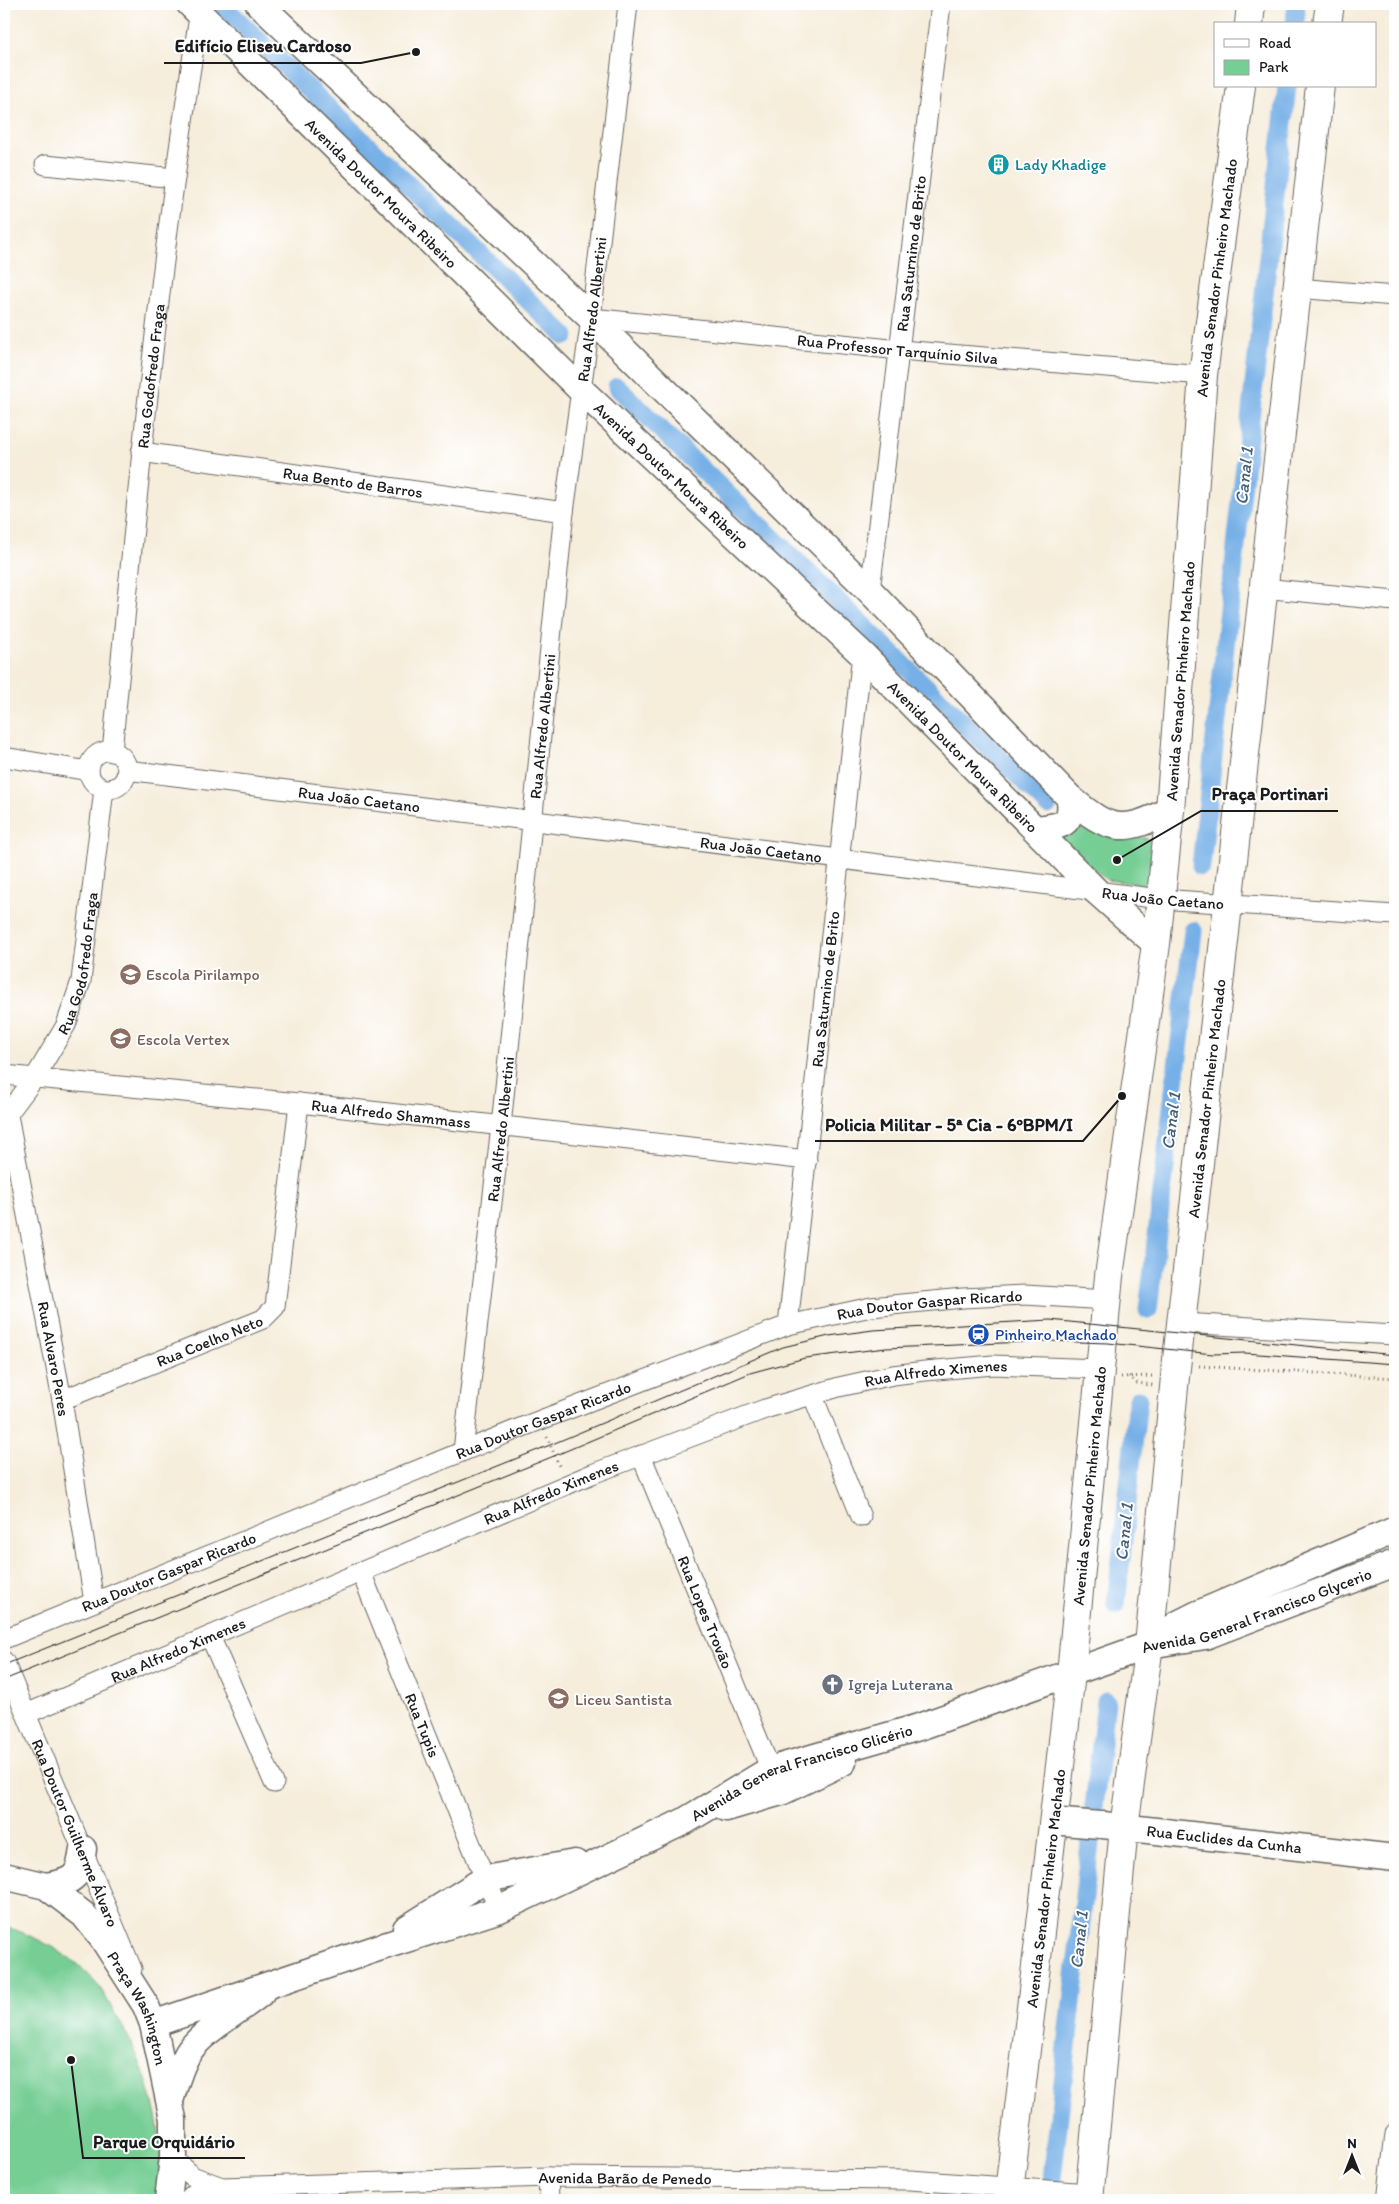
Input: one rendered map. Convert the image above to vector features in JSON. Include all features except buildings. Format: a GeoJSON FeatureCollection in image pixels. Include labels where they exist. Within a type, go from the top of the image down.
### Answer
{"type":"FeatureCollection","features":[{"type":"Feature","properties":{"kind":"main road"},"geometry":{"type":"LineString","coordinates":[[1249,22],[1251,4]]}},
{"type":"Feature","properties":{"kind":"main road"},"geometry":{"type":"LineString","coordinates":[[1328,22],[1330,4]]}},
{"type":"Feature","properties":{"kind":"main road","name":"Avenida Senador Pinheiro Machado"},"geometry":{"type":"LineString","coordinates":[[1011,2191],[1059,1821],[1071,1674],[1107,1376],[1106,1300],[1156,944],[1165,899],[1203,375],[1241,88]]}},
{"type":"Feature","properties":{"kind":"main road","name":"Avenida Senador Pinheiro Machado"},"geometry":{"type":"LineString","coordinates":[[1087,2196],[1112,1826],[1149,1645],[1165,1376],[1182,1323],[1222,904],[1263,588],[1320,88]]}},
{"type":"Feature","properties":{"kind":"street"},"geometry":{"type":"LineString","coordinates":[[259,4],[870,592],[1070,798],[1088,814],[1107,824],[1126,828],[1145,822],[1170,810]]}},
{"type":"Feature","properties":{"kind":"street","name":"Rua Alfredo Albertini"},"geometry":{"type":"LineString","coordinates":[[463,1451],[501,1126],[564,512],[591,324],[628,4]]}},
{"type":"Feature","properties":{"kind":"street","name":"Rua Saturnino de Brito"},"geometry":{"type":"LineString","coordinates":[[870,592],[941,4]]}},
{"type":"Feature","properties":{"kind":"street","name":"Rua Godofredo Fraga"},"geometry":{"type":"LineString","coordinates":[[112,752],[141,452],[197,7]]}},
{"type":"Feature","properties":{"kind":"street","name":"Avenida Doutor Moura Ribeiro"},"geometry":{"type":"LineString","coordinates":[[197,7],[582,384],[862,654],[1096,891],[1156,944]]}},
{"type":"Feature","properties":{"kind":"street"},"geometry":{"type":"LineString","coordinates":[[45,165],[175,178]]}},
{"type":"Feature","properties":{"kind":"street"},"geometry":{"type":"LineString","coordinates":[[1296,288],[1395,296]]}},
{"type":"Feature","properties":{"kind":"street","name":"Rua Professor Tarquínio Silva"},"geometry":{"type":"LineString","coordinates":[[591,324],[1203,375]]}},
{"type":"Feature","properties":{"kind":"street","name":"Rua Bento de Barros"},"geometry":{"type":"LineString","coordinates":[[141,452],[564,512]]}},
{"type":"Feature","properties":{"kind":"street"},"geometry":{"type":"LineString","coordinates":[[1263,588],[1395,602]]}},
{"type":"Feature","properties":{"kind":"street","name":"Rua Saturnino de Brito"},"geometry":{"type":"LineString","coordinates":[[788,1325],[841,859],[862,654]]}},
{"type":"Feature","properties":{"kind":"street"},"geometry":{"type":"LineString","coordinates":[[112,752],[123,758],[127,770],[126,776],[120,785],[104,789],[93,782],[89,770],[96,756],[101,753],[112,752]]}},
{"type":"Feature","properties":{"kind":"street"},"geometry":{"type":"LineString","coordinates":[[4,758],[89,770]]}},
{"type":"Feature","properties":{"kind":"street","name":"Rua João Caetano"},"geometry":{"type":"LineString","coordinates":[[127,770],[1165,899],[1395,915]]}},
{"type":"Feature","properties":{"kind":"street","name":"Rua Godofredo Fraga"},"geometry":{"type":"LineString","coordinates":[[6,1117],[34,1079],[66,1025],[82,981],[104,789]]}},
{"type":"Feature","properties":{"kind":"street"},"geometry":{"type":"LineString","coordinates":[[1036,829],[1052,827],[1065,822],[1071,813],[1070,798]]}},
{"type":"Feature","properties":{"kind":"street","name":"Rua Alfredo Shammass"},"geometry":{"type":"LineString","coordinates":[[4,1075],[299,1103],[807,1160]]}},
{"type":"Feature","properties":{"kind":"street","name":"Rua Coelho Neto"},"geometry":{"type":"LineString","coordinates":[[62,1400],[263,1319],[274,1307],[299,1103]]}},
{"type":"Feature","properties":{"kind":"street","name":"Rua Alvaro Peres"},"geometry":{"type":"LineString","coordinates":[[6,1117],[62,1400],[94,1602]]}},
{"type":"Feature","properties":{"kind":"street","name":"Rua Doutor Gaspar Ricardo"},"geometry":{"type":"LineString","coordinates":[[4,1639],[463,1451],[788,1325],[871,1307],[963,1298],[1025,1295],[1106,1300]]}},
{"type":"Feature","properties":{"kind":"street"},"geometry":{"type":"LineString","coordinates":[[1182,1323],[1395,1335]]}},
{"type":"Feature","properties":{"kind":"street","name":"Rua Alfredo Ximenes"},"geometry":{"type":"LineString","coordinates":[[26,1714],[641,1455],[765,1410],[893,1375],[925,1371],[993,1365],[1107,1376]]}},
{"type":"Feature","properties":{"kind":"street"},"geometry":{"type":"LineString","coordinates":[[812,1396],[861,1517]]}},
{"type":"Feature","properties":{"kind":"street","name":"Rua Lopes Trovão"},"geometry":{"type":"LineString","coordinates":[[641,1455],[775,1781]]}},
{"type":"Feature","properties":{"kind":"street","name":"Avenida General Francisco Glycerio"},"geometry":{"type":"LineString","coordinates":[[1149,1645],[1178,1624],[1198,1614],[1395,1530]]}},
{"type":"Feature","properties":{"kind":"street","name":"Avenida General Francisco Glycerio"},"geometry":{"type":"LineString","coordinates":[[1149,1645],[1205,1636],[1395,1563]]}},
{"type":"Feature","properties":{"kind":"street","name":"Rua Tupis"},"geometry":{"type":"LineString","coordinates":[[361,1572],[485,1879],[500,1909]]}},
{"type":"Feature","properties":{"kind":"street"},"geometry":{"type":"LineString","coordinates":[[210,1636],[274,1783]]}},
{"type":"Feature","properties":{"kind":"street","name":"Avenida General Francisco Glicério"},"geometry":{"type":"LineString","coordinates":[[150,2015],[275,1982],[500,1909],[685,1821],[775,1781],[919,1727],[1149,1645]]}},
{"type":"Feature","properties":{"kind":"street","name":"Rua Doutor Guilherme Álvaro"},"geometry":{"type":"LineString","coordinates":[[4,1661],[11,1698],[26,1714],[150,2015]]}},
{"type":"Feature","properties":{"kind":"street","name":"Rua Euclides da Cunha"},"geometry":{"type":"LineString","coordinates":[[1059,1821],[1395,1858]]}},
{"type":"Feature","properties":{"kind":"street"},"geometry":{"type":"LineString","coordinates":[[46,1886],[73,1879],[80,1871],[83,1849]]}},
{"type":"Feature","properties":{"kind":"street","name":"Avenida General Francisco Glicério"},"geometry":{"type":"LineString","coordinates":[[376,1948],[485,1879],[609,1857]]}},
{"type":"Feature","properties":{"kind":"street","name":"Praça Washington"},"geometry":{"type":"LineString","coordinates":[[4,1876],[46,1886],[84,1916],[103,1939],[150,2015],[173,2119],[173,2157],[168,2200]]}},
{"type":"Feature","properties":{"kind":"street","name":"Avenida General Francisco Glicério"},"geometry":{"type":"LineString","coordinates":[[170,2102],[180,2070],[188,2054],[202,2036],[237,2013],[275,1982]]}},
{"type":"Feature","properties":{"kind":"street"},"geometry":{"type":"LineString","coordinates":[[1387,2200],[1395,2134]]}},
{"type":"Feature","properties":{"kind":"street","name":"Avenida Barão de Penedo"},"geometry":{"type":"LineString","coordinates":[[173,2157],[192,2176],[222,2187],[548,2177],[910,2180],[1011,2191],[1087,2196]]}},
{"type":"Feature","properties":{"kind":"street"},"geometry":{"type":"LineString","coordinates":[[548,2177],[549,2200]]}},
{"type":"Feature","properties":{"kind":"street"},"geometry":{"type":"LineString","coordinates":[[188,2200],[204,2188],[222,2187]]}},
{"type":"Feature","properties":{"kind":"path"},"geometry":{"type":"LineString","coordinates":[[1129,1376],[1137,1383],[1149,1386],[1165,1376],[1190,1366],[1395,1378]]}},
{"type":"Feature","properties":{"kind":"path"},"geometry":{"type":"LineString","coordinates":[[1107,1376],[1120,1378],[1129,1376],[1165,1376]]}},
{"type":"Feature","properties":{"kind":"path"},"geometry":{"type":"LineString","coordinates":[[546,1435],[560,1470],[569,1466]]}},
{"type":"Feature","properties":{"kind":"green space"},"geometry":{"type":"Polygon","coordinates":[[[1077,819],[1117,835],[1153,839],[1148,885],[1107,880],[1058,839],[1077,819]]]}},
{"type":"Feature","properties":{"kind":"green space"},"geometry":{"type":"Polygon","coordinates":[[[4,1926],[41,1941],[74,1962],[99,1986],[122,2026],[140,2062],[157,2119],[162,2164],[158,2200],[4,2200],[4,1926]]]}},
{"type":"Feature","properties":{"kind":"waterway"},"geometry":{"type":"LineString","coordinates":[[221,4],[565,336]]}},
{"type":"Feature","properties":{"kind":"waterway","name":"Canal 1"},"geometry":{"type":"LineString","coordinates":[[1295,22],[1296,11]]}},
{"type":"Feature","properties":{"kind":"waterway","name":"Canal 1"},"geometry":{"type":"LineString","coordinates":[[1201,866],[1287,88]]}},
{"type":"Feature","properties":{"kind":"waterway"},"geometry":{"type":"LineString","coordinates":[[617,387],[1048,805]]}},
{"type":"Feature","properties":{"kind":"waterway","name":"Canal 1"},"geometry":{"type":"LineString","coordinates":[[1148,1310],[1193,931]]}},
{"type":"Feature","properties":{"kind":"waterway","name":"Canal 1"},"geometry":{"type":"LineString","coordinates":[[1116,1605],[1138,1400]]}},
{"type":"Feature","properties":{"kind":"waterway","name":"Canal 1"},"geometry":{"type":"LineString","coordinates":[[1052,2179],[1106,1701]]}},
{"type":"Feature","properties":{"kind":"tram line"},"geometry":{"type":"LineString","coordinates":[[4,1665],[550,1445],[783,1347],[829,1336],[873,1330],[1050,1320],[1395,1355]]}},
{"type":"Feature","properties":{"kind":"tram line"},"geometry":{"type":"LineString","coordinates":[[4,1680],[554,1456],[750,1373],[805,1358],[886,1348],[1049,1341],[1108,1343],[1213,1354],[1245,1353],[1395,1364]]}},
{"type":"Feature","properties":{"kind":"place","name":"Edifício Eliseu Cardoso"},"geometry":{"type":"Point","coordinates":[416,52]}},
{"type":"Feature","properties":{"kind":"place","name":"Lady Khadige"},"geometry":{"type":"Point","coordinates":[999,164]}},
{"type":"Feature","properties":{"kind":"place","name":"Praça Portinari"},"geometry":{"type":"Point","coordinates":[1117,860]}},
{"type":"Feature","properties":{"kind":"place","name":"Escola Pirilampo"},"geometry":{"type":"Point","coordinates":[130,974]}},
{"type":"Feature","properties":{"kind":"place","name":"Escola Vertex"},"geometry":{"type":"Point","coordinates":[121,1039]}},
{"type":"Feature","properties":{"kind":"place","name":"Policia Militar - 5ª Cia - 6ºBPM/I"},"geometry":{"type":"Point","coordinates":[1122,1096]}},
{"type":"Feature","properties":{"kind":"place","name":"Pinheiro Machado"},"geometry":{"type":"Point","coordinates":[979,1334]}},
{"type":"Feature","properties":{"kind":"place","name":"Igreja Luterana"},"geometry":{"type":"Point","coordinates":[832,1684]}},
{"type":"Feature","properties":{"kind":"place","name":"Liceu Santista"},"geometry":{"type":"Point","coordinates":[559,1699]}},
{"type":"Feature","properties":{"kind":"place","name":"Parque Orquidário"},"geometry":{"type":"Point","coordinates":[71,2060]}}]}
